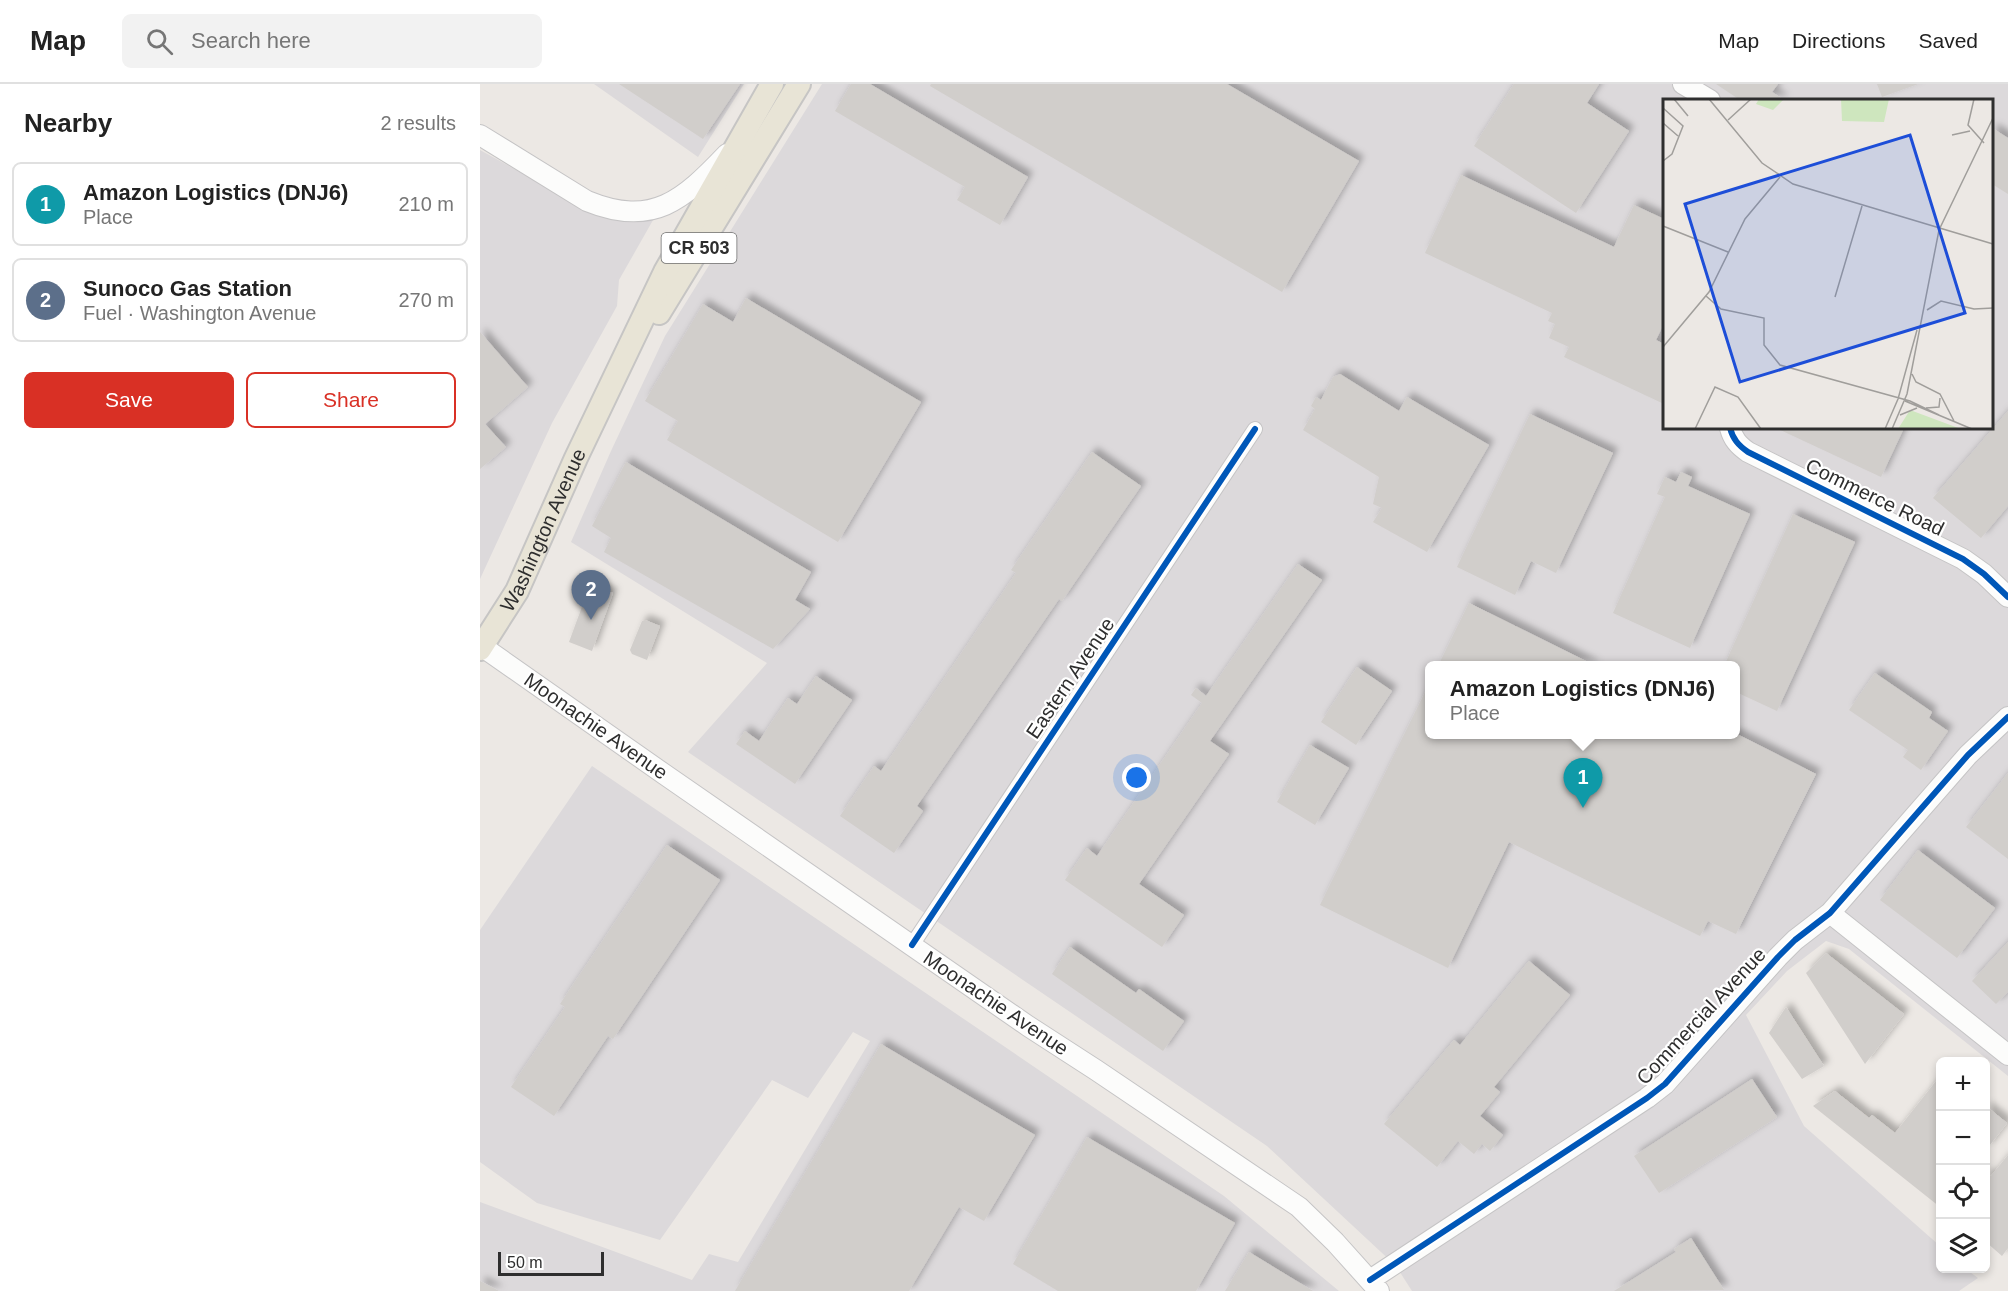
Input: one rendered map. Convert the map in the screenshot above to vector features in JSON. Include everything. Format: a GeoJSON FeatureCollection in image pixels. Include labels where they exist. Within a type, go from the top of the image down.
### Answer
{"type":"FeatureCollection","features":[{"type":"Feature","properties":{"kind":"main road","name":"Washington Avenue"},"geometry":{"type":"LineString","coordinates":[[481,647],[517,591],[664,272],[772,84]]}},
{"type":"Feature","properties":{"kind":"main road","name":"Washington Avenue"},"geometry":{"type":"LineString","coordinates":[[599,412],[799,84]]}},
{"type":"Feature","properties":{"kind":"street"},"geometry":{"type":"LineString","coordinates":[[1683,84],[1708,99]]}},
{"type":"Feature","properties":{"kind":"street"},"geometry":{"type":"LineString","coordinates":[[480,135],[587,201],[604,208],[622,211],[650,209],[676,200],[693,189],[741,139]]}},
{"type":"Feature","properties":{"kind":"street","name":"Eastern Avenue"},"geometry":{"type":"LineString","coordinates":[[912,945],[1255,429]]}},
{"type":"Feature","properties":{"kind":"street","name":"Commerce Road"},"geometry":{"type":"LineString","coordinates":[[1730,429],[1739,446],[1748,452],[1963,559],[1984,574],[2008,597]]}},
{"type":"Feature","properties":{"kind":"street","name":"Moonachie Avenue"},"geometry":{"type":"LineString","coordinates":[[481,647],[1028,1026],[1299,1207],[1374,1286]]}},
{"type":"Feature","properties":{"kind":"street","name":"Commercial Avenue"},"geometry":{"type":"LineString","coordinates":[[1374,1286],[1665,1084],[1795,940],[1830,913],[1968,755],[2008,717]]}},
{"type":"Feature","properties":{"kind":"street"},"geometry":{"type":"LineString","coordinates":[[1830,913],[2008,1055]]}},
{"type":"Feature","properties":{"kind":"shaded area"},"geometry":{"type":"Polygon","coordinates":[[[594,84],[744,84],[698,157],[594,84]]]}},
{"type":"Feature","properties":{"kind":"shaded area"},"geometry":{"type":"Polygon","coordinates":[[[822,84],[2008,84],[2008,1076],[1990,1062],[1990,1057],[1984,1057],[1849,949],[1826,941],[1787,971],[1746,1015],[1804,1126],[1936,1242],[1936,1273],[1971,1273],[1978,1278],[1959,1291],[1412,1291],[1396,1266],[1267,1146],[688,752],[767,663],[571,542],[665,336],[822,84]]]}},
{"type":"Feature","properties":{"kind":"shaded area"},"geometry":{"type":"Polygon","coordinates":[[[480,150],[594,213],[665,199],[619,280],[617,306],[552,423],[480,579],[480,150]]]}},
{"type":"Feature","properties":{"kind":"shaded area"},"geometry":{"type":"Polygon","coordinates":[[[592,766],[1224,1196],[1339,1291],[480,1291],[480,1202],[692,1280],[709,1254],[738,1262],[870,1041],[853,1032],[808,1098],[772,1080],[660,1240],[537,1203],[480,1162],[480,930],[592,766]]]}},
{"type":"Feature","properties":{"kind":"building"},"geometry":{"type":"Polygon","coordinates":[[[619,84],[740,84],[703,139],[619,84]]]}},
{"type":"Feature","properties":{"kind":"building"},"geometry":{"type":"Polygon","coordinates":[[[851,84],[870,84],[1028,177],[1000,225],[957,200],[965,187],[835,111],[851,84]]]}},
{"type":"Feature","properties":{"kind":"building"},"geometry":{"type":"Polygon","coordinates":[[[931,84],[1227,84],[1359,161],[1282,292],[930,86],[931,84]]]}},
{"type":"Feature","properties":{"kind":"building"},"geometry":{"type":"Polygon","coordinates":[[[1514,84],[1599,84],[1587,103],[1629,131],[1576,213],[1474,146],[1514,84]]]}},
{"type":"Feature","properties":{"kind":"building"},"geometry":{"type":"Polygon","coordinates":[[[1716,84],[1778,84],[1772,92],[1782,99],[1738,99],[1716,84]]]}},
{"type":"Feature","properties":{"kind":"building"},"geometry":{"type":"Polygon","coordinates":[[[1877,84],[1918,84],[1882,97],[1877,84]]]}},
{"type":"Feature","properties":{"kind":"building"},"geometry":{"type":"Polygon","coordinates":[[[1993,129],[2008,138],[2008,194],[1993,185],[1993,129]]]}},
{"type":"Feature","properties":{"kind":"building"},"geometry":{"type":"Polygon","coordinates":[[[1461,175],[1614,247],[1634,205],[1663,219],[1663,325],[1656,340],[1663,344],[1663,404],[1564,357],[1569,347],[1549,338],[1555,324],[1548,321],[1552,313],[1425,253],[1461,175]]]}},
{"type":"Feature","properties":{"kind":"building"},"geometry":{"type":"Polygon","coordinates":[[[746,298],[921,402],[838,542],[667,440],[678,421],[645,401],[703,304],[733,322],[746,298]]]}},
{"type":"Feature","properties":{"kind":"building"},"geometry":{"type":"Polygon","coordinates":[[[480,332],[528,387],[485,424],[506,447],[480,469],[480,332]]]}},
{"type":"Feature","properties":{"kind":"building"},"geometry":{"type":"Polygon","coordinates":[[[1340,374],[1399,411],[1407,397],[1489,445],[1427,552],[1373,522],[1382,508],[1373,504],[1379,477],[1303,430],[1315,409],[1311,406],[1316,397],[1321,400],[1333,377],[1340,374]]]}},
{"type":"Feature","properties":{"kind":"building"},"geometry":{"type":"Polygon","coordinates":[[[2008,411],[2008,506],[1981,538],[1933,498],[2008,411]]]}},
{"type":"Feature","properties":{"kind":"building"},"geometry":{"type":"Polygon","coordinates":[[[1530,414],[1613,453],[1556,573],[1531,561],[1515,595],[1457,567],[1530,414]]]}},
{"type":"Feature","properties":{"kind":"building"},"geometry":{"type":"Polygon","coordinates":[[[1778,429],[1904,429],[1881,477],[1778,429]]]}},
{"type":"Feature","properties":{"kind":"building"},"geometry":{"type":"Polygon","coordinates":[[[1092,452],[1141,486],[1062,601],[1059,599],[917,806],[923,811],[894,853],[840,816],[874,766],[881,771],[1016,573],[1011,570],[1092,452]]]}},
{"type":"Feature","properties":{"kind":"building"},"geometry":{"type":"Polygon","coordinates":[[[626,462],[811,572],[795,600],[810,609],[773,649],[604,552],[611,538],[592,526],[626,462]]]}},
{"type":"Feature","properties":{"kind":"building"},"geometry":{"type":"Polygon","coordinates":[[[1681,472],[1692,477],[1688,486],[1750,514],[1690,648],[1613,613],[1665,497],[1657,494],[1665,477],[1676,482],[1681,472]]]}},
{"type":"Feature","properties":{"kind":"building"},"geometry":{"type":"Polygon","coordinates":[[[1793,514],[1855,542],[1777,711],[1740,694],[1740,661],[1726,661],[1793,514]]]}},
{"type":"Feature","properties":{"kind":"building"},"geometry":{"type":"Polygon","coordinates":[[[1298,564],[1322,580],[1210,741],[1229,754],[1139,884],[1184,915],[1162,947],[1065,880],[1087,848],[1097,856],[1202,703],[1191,695],[1196,688],[1206,696],[1298,564]]]}},
{"type":"Feature","properties":{"kind":"building"},"geometry":{"type":"Polygon","coordinates":[[[590,585],[613,593],[592,651],[569,642],[590,585]]]}},
{"type":"Feature","properties":{"kind":"building"},"geometry":{"type":"Polygon","coordinates":[[[1469,603],[1586,661],[1440,661],[1469,603]]]}},
{"type":"Feature","properties":{"kind":"building"},"geometry":{"type":"Polygon","coordinates":[[[642,621],[660,626],[647,660],[632,654],[630,650],[642,621]]]}},
{"type":"Feature","properties":{"kind":"building"},"geometry":{"type":"Polygon","coordinates":[[[1357,667],[1392,691],[1356,745],[1321,722],[1357,667]]]}},
{"type":"Feature","properties":{"kind":"building"},"geometry":{"type":"Polygon","coordinates":[[[1875,673],[1932,712],[1929,718],[1948,731],[1921,770],[1903,757],[1908,750],[1849,710],[1875,673]]]}},
{"type":"Feature","properties":{"kind":"building"},"geometry":{"type":"Polygon","coordinates":[[[816,676],[852,700],[795,784],[736,744],[745,731],[759,741],[788,698],[797,704],[816,676]]]}},
{"type":"Feature","properties":{"kind":"building"},"geometry":{"type":"Polygon","coordinates":[[[1425,692],[1425,739],[1740,739],[1740,736],[1816,774],[1736,934],[1708,921],[1700,936],[1509,842],[1448,968],[1320,905],[1425,692]]]}},
{"type":"Feature","properties":{"kind":"building"},"geometry":{"type":"Polygon","coordinates":[[[1310,745],[1349,768],[1315,825],[1277,802],[1310,745]]]}},
{"type":"Feature","properties":{"kind":"building"},"geometry":{"type":"Polygon","coordinates":[[[2008,773],[2008,859],[1966,827],[2008,773]]]}},
{"type":"Feature","properties":{"kind":"building"},"geometry":{"type":"Polygon","coordinates":[[[667,845],[720,880],[613,1039],[608,1036],[554,1116],[511,1087],[565,1007],[560,1004],[667,845]]]}},
{"type":"Feature","properties":{"kind":"building"},"geometry":{"type":"Polygon","coordinates":[[[1918,850],[1995,908],[1957,958],[1880,900],[1918,850]]]}},
{"type":"Feature","properties":{"kind":"building"},"geometry":{"type":"Polygon","coordinates":[[[2008,942],[2008,992],[1996,1004],[1972,981],[2008,942]]]}},
{"type":"Feature","properties":{"kind":"building"},"geometry":{"type":"Polygon","coordinates":[[[1070,947],[1136,993],[1139,989],[1184,1021],[1163,1051],[1052,974],[1070,947]]]}},
{"type":"Feature","properties":{"kind":"building"},"geometry":{"type":"Polygon","coordinates":[[[1826,953],[1904,1014],[1865,1064],[1806,973],[1826,953]]]}},
{"type":"Feature","properties":{"kind":"building"},"geometry":{"type":"Polygon","coordinates":[[[1529,961],[1570,995],[1494,1087],[1500,1092],[1480,1116],[1503,1135],[1490,1151],[1482,1144],[1474,1154],[1458,1141],[1437,1167],[1384,1124],[1454,1040],[1460,1045],[1529,961]]]}},
{"type":"Feature","properties":{"kind":"building"},"geometry":{"type":"Polygon","coordinates":[[[1786,1007],[1824,1066],[1802,1079],[1769,1033],[1786,1007]]]}},
{"type":"Feature","properties":{"kind":"building"},"geometry":{"type":"Polygon","coordinates":[[[881,1044],[1035,1135],[984,1221],[959,1207],[909,1291],[735,1291],[881,1044]]]}},
{"type":"Feature","properties":{"kind":"building"},"geometry":{"type":"Polygon","coordinates":[[[1752,1079],[1777,1117],[1659,1193],[1634,1156],[1752,1079]]]}},
{"type":"Feature","properties":{"kind":"building"},"geometry":{"type":"Polygon","coordinates":[[[1936,1081],[1936,1204],[1813,1106],[1835,1091],[1869,1118],[1872,1115],[1895,1133],[1936,1081]]]}},
{"type":"Feature","properties":{"kind":"building"},"geometry":{"type":"Polygon","coordinates":[[[1990,1109],[2007,1123],[1990,1145],[1990,1109]]]}},
{"type":"Feature","properties":{"kind":"building"},"geometry":{"type":"Polygon","coordinates":[[[1087,1137],[1235,1223],[1196,1291],[1058,1291],[1013,1264],[1087,1137]]]}},
{"type":"Feature","properties":{"kind":"building"},"geometry":{"type":"Polygon","coordinates":[[[2008,1155],[2008,1248],[2002,1256],[1990,1246],[1991,1176],[2008,1155]]]}},
{"type":"Feature","properties":{"kind":"building"},"geometry":{"type":"Polygon","coordinates":[[[1691,1238],[1724,1290],[1614,1291],[1676,1252],[1674,1249],[1691,1238]]]}},
{"type":"Feature","properties":{"kind":"building"},"geometry":{"type":"Polygon","coordinates":[[[1249,1252],[1313,1291],[1225,1291],[1249,1252]]]}},
{"type":"Feature","properties":{"kind":"building"},"geometry":{"type":"Polygon","coordinates":[[[480,1281],[499,1291],[480,1291],[480,1281]]]}},
{"type":"Feature","properties":{"kind":"cycle path"},"geometry":{"type":"LineString","coordinates":[[912,945],[1255,429]]}},
{"type":"Feature","properties":{"kind":"cycle path"},"geometry":{"type":"LineString","coordinates":[[1730,429],[1736,442],[1748,452],[1963,559],[1984,574],[2008,597]]}},
{"type":"Feature","properties":{"kind":"cycle path"},"geometry":{"type":"LineString","coordinates":[[1370,1280],[1665,1084],[1778,957],[1795,940],[1830,913],[1968,755],[2008,717]]}},
{"type":"Feature","properties":{"kind":"place","name":"Sunoco Gas Station"},"geometry":{"type":"Point","coordinates":[591,620]}},
{"type":"Feature","properties":{"kind":"place","name":"Amazon Logistics (DNJ6)"},"geometry":{"type":"Point","coordinates":[1583,808]}}]}
